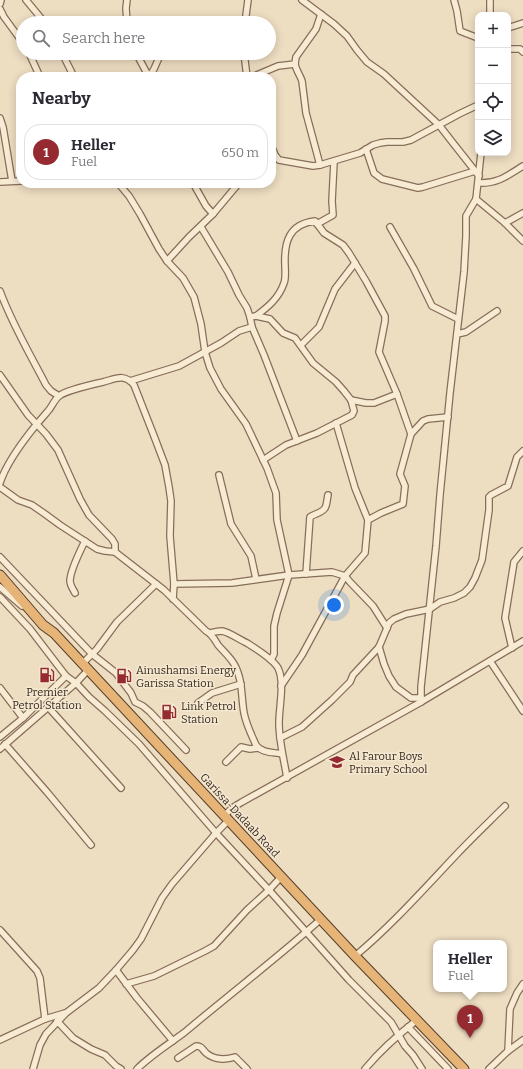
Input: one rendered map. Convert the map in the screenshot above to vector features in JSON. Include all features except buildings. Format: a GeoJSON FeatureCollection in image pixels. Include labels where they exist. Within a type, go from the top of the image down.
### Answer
{"type":"FeatureCollection","features":[{"type":"Feature","properties":{"kind":"highway","name":"Garissa-Dadaab Road"},"geometry":{"type":"LineString","coordinates":[[0,576],[43,625],[54,633],[226,819],[464,1069]]}},
{"type":"Feature","properties":{"kind":"street"},"geometry":{"type":"LineString","coordinates":[[0,4],[1,0]]}},
{"type":"Feature","properties":{"kind":"street"},"geometry":{"type":"LineString","coordinates":[[26,0],[39,16]]}},
{"type":"Feature","properties":{"kind":"street"},"geometry":{"type":"LineString","coordinates":[[126,0],[127,16]]}},
{"type":"Feature","properties":{"kind":"street"},"geometry":{"type":"LineString","coordinates":[[246,16],[248,0]]}},
{"type":"Feature","properties":{"kind":"street"},"geometry":{"type":"LineString","coordinates":[[302,0],[334,24],[347,36],[367,62],[384,74],[439,125],[452,144],[477,174]]}},
{"type":"Feature","properties":{"kind":"street"},"geometry":{"type":"LineString","coordinates":[[454,0],[460,31],[475,37]]}},
{"type":"Feature","properties":{"kind":"street"},"geometry":{"type":"LineString","coordinates":[[490,0],[490,12]]}},
{"type":"Feature","properties":{"kind":"street"},"geometry":{"type":"LineString","coordinates":[[0,9],[16,33]]}},
{"type":"Feature","properties":{"kind":"street"},"geometry":{"type":"LineString","coordinates":[[320,165],[306,113],[302,81],[296,70],[295,64],[296,57],[316,29],[321,14]]}},
{"type":"Feature","properties":{"kind":"street"},"geometry":{"type":"LineString","coordinates":[[511,27],[523,23]]}},
{"type":"Feature","properties":{"kind":"street"},"geometry":{"type":"LineString","coordinates":[[511,49],[520,49],[523,52]]}},
{"type":"Feature","properties":{"kind":"street"},"geometry":{"type":"LineString","coordinates":[[32,60],[38,72]]}},
{"type":"Feature","properties":{"kind":"street"},"geometry":{"type":"LineString","coordinates":[[66,60],[72,72]]}},
{"type":"Feature","properties":{"kind":"street"},"geometry":{"type":"LineString","coordinates":[[140,60],[146,72]]}},
{"type":"Feature","properties":{"kind":"street"},"geometry":{"type":"LineString","coordinates":[[152,72],[158,60]]}},
{"type":"Feature","properties":{"kind":"street"},"geometry":{"type":"LineString","coordinates":[[245,60],[246,72]]}},
{"type":"Feature","properties":{"kind":"street"},"geometry":{"type":"LineString","coordinates":[[264,72],[274,68],[295,64]]}},
{"type":"Feature","properties":{"kind":"street"},"geometry":{"type":"LineString","coordinates":[[276,158],[313,166],[334,162],[360,153],[373,145],[380,143],[403,142],[411,140],[475,106]]}},
{"type":"Feature","properties":{"kind":"street"},"geometry":{"type":"LineString","coordinates":[[0,118],[3,127],[12,181]]}},
{"type":"Feature","properties":{"kind":"street"},"geometry":{"type":"LineString","coordinates":[[366,149],[374,173],[382,179],[418,188],[477,174]]}},
{"type":"Feature","properties":{"kind":"street"},"geometry":{"type":"LineString","coordinates":[[421,700],[421,687],[430,609],[456,334],[464,272],[466,216],[476,199],[478,183],[477,174],[480,156]]}},
{"type":"Feature","properties":{"kind":"street"},"geometry":{"type":"LineString","coordinates":[[317,224],[333,215],[332,201],[334,162]]}},
{"type":"Feature","properties":{"kind":"street"},"geometry":{"type":"LineString","coordinates":[[478,183],[499,180],[523,166]]}},
{"type":"Feature","properties":{"kind":"street"},"geometry":{"type":"LineString","coordinates":[[0,182],[16,181]]}},
{"type":"Feature","properties":{"kind":"street"},"geometry":{"type":"LineString","coordinates":[[122,188],[140,214],[159,249],[167,261],[183,278],[194,297],[201,324],[205,352],[210,368],[217,383],[241,417],[263,460],[276,493],[277,520],[289,575],[274,626],[274,654],[271,660]]}},
{"type":"Feature","properties":{"kind":"street"},"geometry":{"type":"LineString","coordinates":[[196,188],[206,206],[213,214]]}},
{"type":"Feature","properties":{"kind":"street"},"geometry":{"type":"LineString","coordinates":[[167,261],[213,214],[235,188]]}},
{"type":"Feature","properties":{"kind":"street"},"geometry":{"type":"LineString","coordinates":[[476,199],[506,223],[523,241]]}},
{"type":"Feature","properties":{"kind":"street"},"geometry":{"type":"LineString","coordinates":[[506,223],[523,214]]}},
{"type":"Feature","properties":{"kind":"street"},"geometry":{"type":"LineString","coordinates":[[253,317],[273,302],[284,284],[285,253],[287,241],[292,232],[296,228],[308,222],[315,221],[324,233],[343,245],[349,253],[385,316],[378,351],[397,394],[412,434]]}},
{"type":"Feature","properties":{"kind":"street"},"geometry":{"type":"LineString","coordinates":[[200,227],[228,272],[232,282],[253,317],[252,327],[297,441]]}},
{"type":"Feature","properties":{"kind":"street"},"geometry":{"type":"LineString","coordinates":[[390,227],[414,269],[432,306],[458,319]]}},
{"type":"Feature","properties":{"kind":"street"},"geometry":{"type":"LineString","coordinates":[[301,345],[319,327],[335,289],[355,263]]}},
{"type":"Feature","properties":{"kind":"street"},"geometry":{"type":"LineString","coordinates":[[0,291],[13,323],[46,385],[59,396]]}},
{"type":"Feature","properties":{"kind":"street"},"geometry":{"type":"LineString","coordinates":[[456,334],[466,332],[497,311]]}},
{"type":"Feature","properties":{"kind":"street"},"geometry":{"type":"LineString","coordinates":[[253,317],[271,320],[283,333],[295,338],[313,363],[336,382],[344,391],[351,400],[354,411],[352,415],[316,433],[286,445],[263,460]]}},
{"type":"Feature","properties":{"kind":"street"},"geometry":{"type":"LineString","coordinates":[[130,381],[179,366],[226,340],[239,331],[252,327]]}},
{"type":"Feature","properties":{"kind":"street"},"geometry":{"type":"LineString","coordinates":[[0,375],[28,415],[46,434],[58,450],[80,499],[89,515],[112,539],[115,552]]}},
{"type":"Feature","properties":{"kind":"street"},"geometry":{"type":"LineString","coordinates":[[0,483],[22,443],[59,396],[117,378],[125,378],[130,381],[134,385],[165,465],[171,501],[170,536],[174,584],[173,599]]}},
{"type":"Feature","properties":{"kind":"street"},"geometry":{"type":"LineString","coordinates":[[351,400],[374,403],[397,394]]}},
{"type":"Feature","properties":{"kind":"street"},"geometry":{"type":"LineString","coordinates":[[368,520],[403,504],[406,486],[400,474],[412,434],[423,421],[448,416]]}},
{"type":"Feature","properties":{"kind":"street"},"geometry":{"type":"LineString","coordinates":[[281,686],[302,655],[345,576],[365,553],[368,520],[355,488],[336,423]]}},
{"type":"Feature","properties":{"kind":"street"},"geometry":{"type":"LineString","coordinates":[[280,738],[302,727],[350,682],[353,675],[379,647],[389,623],[394,619],[406,614],[430,609],[440,602],[464,593],[470,588],[482,556],[489,510],[489,497],[508,486],[518,457],[523,450]]}},
{"type":"Feature","properties":{"kind":"street"},"geometry":{"type":"LineString","coordinates":[[219,475],[231,524],[250,556],[256,579]]}},
{"type":"Feature","properties":{"kind":"street"},"geometry":{"type":"LineString","coordinates":[[0,487],[14,497],[32,505],[97,549],[115,552],[156,584],[206,631],[210,633],[234,664],[241,684],[246,722],[258,748]]}},
{"type":"Feature","properties":{"kind":"street"},"geometry":{"type":"LineString","coordinates":[[306,574],[310,517],[326,507],[328,495]]}},
{"type":"Feature","properties":{"kind":"street"},"geometry":{"type":"LineString","coordinates":[[75,593],[70,584],[70,578],[84,541]]}},
{"type":"Feature","properties":{"kind":"street"},"geometry":{"type":"LineString","coordinates":[[512,648],[505,618],[514,562],[523,550]]}},
{"type":"Feature","properties":{"kind":"street"},"geometry":{"type":"LineString","coordinates":[[0,557],[92,654],[116,673],[131,693],[135,702],[150,712],[186,750]]}},
{"type":"Feature","properties":{"kind":"street"},"geometry":{"type":"LineString","coordinates":[[174,584],[232,583],[289,575],[332,572],[345,576],[372,606],[387,628]]}},
{"type":"Feature","properties":{"kind":"street"},"geometry":{"type":"LineString","coordinates":[[0,749],[76,683],[92,654],[98,649],[117,622],[156,584]]}},
{"type":"Feature","properties":{"kind":"street"},"geometry":{"type":"LineString","coordinates":[[0,587],[43,625]]}},
{"type":"Feature","properties":{"kind":"street"},"geometry":{"type":"LineString","coordinates":[[0,596],[30,629],[66,676],[76,683],[139,744],[216,833],[349,980],[391,1022],[405,1046],[422,1069]]}},
{"type":"Feature","properties":{"kind":"street"},"geometry":{"type":"LineString","coordinates":[[210,633],[221,631],[225,632],[252,646],[278,667],[281,686],[279,724],[280,738],[287,778]]}},
{"type":"Feature","properties":{"kind":"street"},"geometry":{"type":"LineString","coordinates":[[33,1069],[40,1045],[46,1034],[66,1013],[99,988],[133,950],[141,939],[162,898],[172,884],[216,833],[232,808],[287,778],[523,641]]}},
{"type":"Feature","properties":{"kind":"street"},"geometry":{"type":"LineString","coordinates":[[379,647],[389,676],[396,687],[411,698],[421,700]]}},
{"type":"Feature","properties":{"kind":"street"},"geometry":{"type":"LineString","coordinates":[[490,661],[523,711]]}},
{"type":"Feature","properties":{"kind":"street"},"geometry":{"type":"LineString","coordinates":[[0,737],[23,718],[66,676]]}},
{"type":"Feature","properties":{"kind":"street"},"geometry":{"type":"LineString","coordinates":[[198,703],[212,693],[241,684]]}},
{"type":"Feature","properties":{"kind":"street"},"geometry":{"type":"LineString","coordinates":[[0,688],[23,718]]}},
{"type":"Feature","properties":{"kind":"street"},"geometry":{"type":"LineString","coordinates":[[48,707],[121,788]]}},
{"type":"Feature","properties":{"kind":"street"},"geometry":{"type":"LineString","coordinates":[[5,744],[91,845]]}},
{"type":"Feature","properties":{"kind":"street"},"geometry":{"type":"LineString","coordinates":[[226,762],[241,747],[258,748],[282,754]]}},
{"type":"Feature","properties":{"kind":"street"},"geometry":{"type":"LineString","coordinates":[[355,956],[403,912],[458,853],[505,806]]}},
{"type":"Feature","properties":{"kind":"street"},"geometry":{"type":"LineString","coordinates":[[126,984],[154,976],[214,946],[247,910],[281,877]]}},
{"type":"Feature","properties":{"kind":"street"},"geometry":{"type":"LineString","coordinates":[[138,1068],[173,1041],[251,974],[321,919]]}},
{"type":"Feature","properties":{"kind":"street"},"geometry":{"type":"LineString","coordinates":[[0,930],[37,971],[40,978],[45,1019]]}},
{"type":"Feature","properties":{"kind":"street"},"geometry":{"type":"LineString","coordinates":[[116,970],[173,1041]]}},
{"type":"Feature","properties":{"kind":"street"},"geometry":{"type":"LineString","coordinates":[[508,1051],[510,1009],[523,984]]}},
{"type":"Feature","properties":{"kind":"street"},"geometry":{"type":"LineString","coordinates":[[0,1040],[45,1019],[66,1013]]}},
{"type":"Feature","properties":{"kind":"street"},"geometry":{"type":"LineString","coordinates":[[365,1069],[399,1035],[417,1020]]}},
{"type":"Feature","properties":{"kind":"street"},"geometry":{"type":"LineString","coordinates":[[57,1021],[73,1038],[91,1049],[105,1055],[121,1069]]}},
{"type":"Feature","properties":{"kind":"street"},"geometry":{"type":"LineString","coordinates":[[408,1027],[448,1069]]}},
{"type":"Feature","properties":{"kind":"street"},"geometry":{"type":"LineString","coordinates":[[489,1069],[508,1051],[523,1040]]}},
{"type":"Feature","properties":{"kind":"street"},"geometry":{"type":"LineString","coordinates":[[178,1058],[196,1046],[199,1046],[202,1047],[209,1055],[216,1058],[235,1058],[247,1069]]}},
{"type":"Feature","properties":{"kind":"place","name":"Premier Petrol Station"},"geometry":{"type":"Point","coordinates":[47,675]}},
{"type":"Feature","properties":{"kind":"place","name":"Ainushamsi Energy Garissa Station"},"geometry":{"type":"Point","coordinates":[124,676]}},
{"type":"Feature","properties":{"kind":"place","name":"Link Petrol Station"},"geometry":{"type":"Point","coordinates":[169,712]}},
{"type":"Feature","properties":{"kind":"place","name":"Al Farour Boys Primary School"},"geometry":{"type":"Point","coordinates":[337,762]}},
{"type":"Feature","properties":{"kind":"place","name":"Heller"},"geometry":{"type":"Point","coordinates":[470,1038]}}]}
